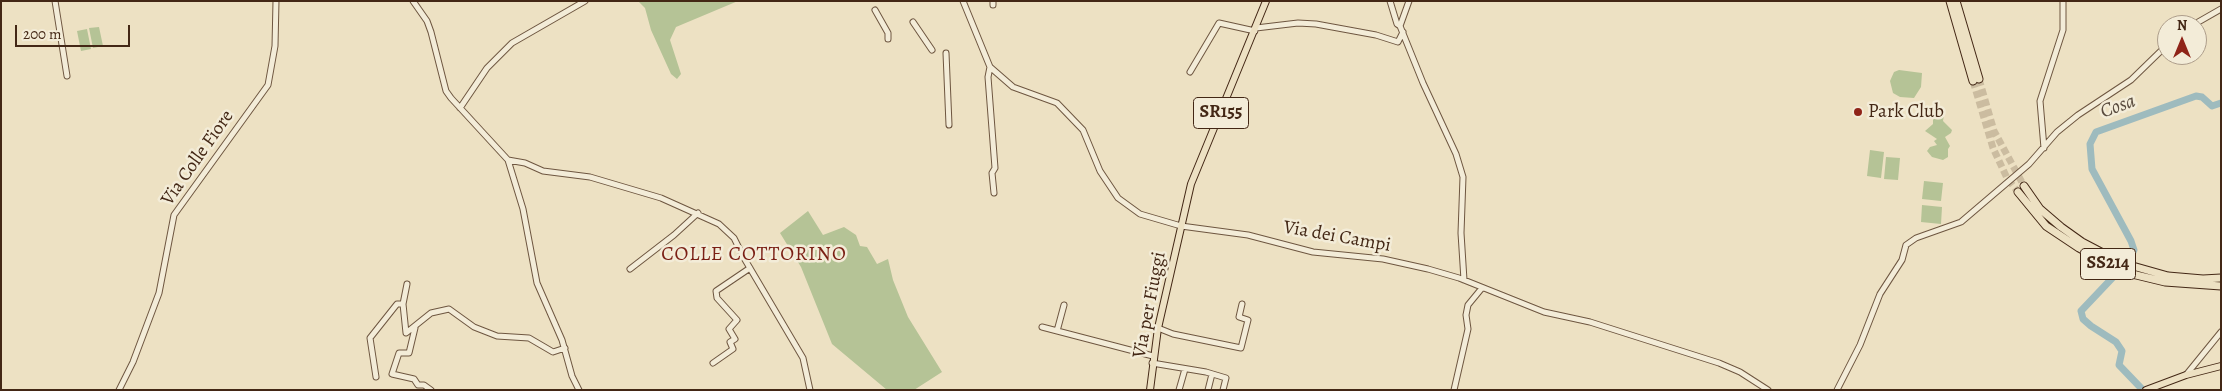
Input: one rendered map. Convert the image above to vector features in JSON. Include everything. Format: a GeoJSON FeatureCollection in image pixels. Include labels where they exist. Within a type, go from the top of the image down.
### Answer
{"type":"FeatureCollection","features":[{"type":"Feature","properties":{"kind":"highway"},"geometry":{"type":"LineString","coordinates":[[1950,1],[1976,80],[1956,1]]}},
{"type":"Feature","properties":{"kind":"highway","name":"SS214"},"geometry":{"type":"LineString","coordinates":[[2221,278],[2203,279],[2168,276],[2122,263],[2082,242],[2061,227],[2021,189],[2046,226],[2079,248],[2105,262],[2159,281],[2182,285],[2221,286]]}},
{"type":"Feature","properties":{"kind":"main road","name":"SR155"},"geometry":{"type":"LineString","coordinates":[[1181,226],[1191,184],[1266,1]]}},
{"type":"Feature","properties":{"kind":"main road","name":"Via per Fiuggi"},"geometry":{"type":"LineString","coordinates":[[1150,390],[1158,328],[1181,226]]}},
{"type":"Feature","properties":{"kind":"main road"},"geometry":{"type":"LineString","coordinates":[[2146,390],[2186,375],[2221,366]]}},
{"type":"Feature","properties":{"kind":"street"},"geometry":{"type":"LineString","coordinates":[[56,1],[67,76]]}},
{"type":"Feature","properties":{"kind":"street","name":"Via Colle Fiore"},"geometry":{"type":"LineString","coordinates":[[119,390],[133,362],[159,293],[174,215],[268,85],[275,46],[276,1]]}},
{"type":"Feature","properties":{"kind":"street"},"geometry":{"type":"LineString","coordinates":[[413,1],[427,21],[446,91],[508,160],[523,210],[537,283],[565,348],[572,376],[579,390]]}},
{"type":"Feature","properties":{"kind":"street"},"geometry":{"type":"LineString","coordinates":[[460,108],[487,68],[512,43],[585,1]]}},
{"type":"Feature","properties":{"kind":"street","name":"Via dei Campi"},"geometry":{"type":"LineString","coordinates":[[963,1],[990,67],[1013,87],[1057,103],[1084,130],[1100,171],[1118,198],[1140,214],[1181,226],[1248,235],[1314,252],[1383,259],[1428,268],[1464,280],[1544,312],[1563,314],[1598,324],[1719,363],[1740,372],[1768,390]]}},
{"type":"Feature","properties":{"kind":"street"},"geometry":{"type":"LineString","coordinates":[[1390,1],[1397,24],[1401,29],[1423,83],[1456,154],[1463,176],[1460,233],[1464,280]]}},
{"type":"Feature","properties":{"kind":"street"},"geometry":{"type":"LineString","coordinates":[[1190,72],[1219,23],[1256,29],[1298,23],[1318,24],[1380,36],[1398,42],[1409,1]]}},
{"type":"Feature","properties":{"kind":"street"},"geometry":{"type":"LineString","coordinates":[[2044,147],[2040,101],[2063,30],[2063,1]]}},
{"type":"Feature","properties":{"kind":"street"},"geometry":{"type":"LineString","coordinates":[[875,10],[888,33],[888,39]]}},
{"type":"Feature","properties":{"kind":"street"},"geometry":{"type":"LineString","coordinates":[[2207,17],[2221,10]]}},
{"type":"Feature","properties":{"kind":"street"},"geometry":{"type":"LineString","coordinates":[[913,22],[932,50]]}},
{"type":"Feature","properties":{"kind":"street"},"geometry":{"type":"LineString","coordinates":[[1838,390],[1860,345],[1880,294],[1902,260],[1906,245],[1916,238],[1961,222],[2029,164],[2057,132],[2078,115],[2137,75],[2157,52]]}},
{"type":"Feature","properties":{"kind":"street"},"geometry":{"type":"LineString","coordinates":[[946,53],[950,125]]}},
{"type":"Feature","properties":{"kind":"street"},"geometry":{"type":"LineString","coordinates":[[990,67],[988,77],[996,168],[992,173],[994,193]]}},
{"type":"Feature","properties":{"kind":"street"},"geometry":{"type":"LineString","coordinates":[[508,160],[552,173],[595,178],[661,198],[719,224],[728,232],[803,358],[810,390]]}},
{"type":"Feature","properties":{"kind":"street"},"geometry":{"type":"LineString","coordinates":[[630,269],[674,235],[698,213]]}},
{"type":"Feature","properties":{"kind":"street"},"geometry":{"type":"LineString","coordinates":[[713,363],[733,349],[730,342],[735,339],[729,329],[737,320],[717,298],[716,291],[750,268]]}},
{"type":"Feature","properties":{"kind":"street"},"geometry":{"type":"LineString","coordinates":[[407,284],[403,304],[406,333],[415,328],[431,313],[449,309],[474,327],[497,336],[529,338],[554,352],[565,348]]}},
{"type":"Feature","properties":{"kind":"street"},"geometry":{"type":"LineString","coordinates":[[1454,390],[1468,330],[1466,315],[1468,305],[1482,288]]}},
{"type":"Feature","properties":{"kind":"street"},"geometry":{"type":"LineString","coordinates":[[376,377],[370,338],[397,304],[403,304]]}},
{"type":"Feature","properties":{"kind":"street"},"geometry":{"type":"LineString","coordinates":[[1158,328],[1170,331],[1173,334],[1241,348],[1248,320],[1239,317],[1242,304]]}},
{"type":"Feature","properties":{"kind":"street"},"geometry":{"type":"LineString","coordinates":[[1057,331],[1064,305]]}},
{"type":"Feature","properties":{"kind":"street"},"geometry":{"type":"LineString","coordinates":[[1042,327],[1185,369],[1226,378],[1224,390]]}},
{"type":"Feature","properties":{"kind":"street"},"geometry":{"type":"LineString","coordinates":[[415,328],[408,353],[399,353],[392,374],[414,379],[418,384],[424,385],[430,390]]}},
{"type":"Feature","properties":{"kind":"street"},"geometry":{"type":"LineString","coordinates":[[2186,375],[2221,332]]}},
{"type":"Feature","properties":{"kind":"street"},"geometry":{"type":"LineString","coordinates":[[1179,390],[1185,369]]}},
{"type":"Feature","properties":{"kind":"street"},"geometry":{"type":"LineString","coordinates":[[1208,390],[1212,374]]}},
{"type":"Feature","properties":{"kind":"green space"},"geometry":{"type":"Polygon","coordinates":[[[638,1],[738,1],[676,27],[670,40],[681,74],[677,79],[671,74],[651,30],[645,8],[638,1]]]}},
{"type":"Feature","properties":{"kind":"green space"},"geometry":{"type":"Polygon","coordinates":[[[99,27],[103,46],[93,48],[89,28],[99,27]]]}},
{"type":"Feature","properties":{"kind":"green space"},"geometry":{"type":"Polygon","coordinates":[[[87,29],[91,49],[81,51],[77,31],[87,29]]]}},
{"type":"Feature","properties":{"kind":"green space"},"geometry":{"type":"Polygon","coordinates":[[[1899,70],[1922,73],[1921,87],[1914,98],[1900,97],[1893,93],[1890,81],[1894,72],[1899,70]]]}},
{"type":"Feature","properties":{"kind":"green space"},"geometry":{"type":"Polygon","coordinates":[[[1933,115],[1944,115],[1943,121],[1952,130],[1945,137],[1950,146],[1948,157],[1943,160],[1932,157],[1927,151],[1930,147],[1937,145],[1934,141],[1937,139],[1925,131],[1933,124],[1933,115]]]}},
{"type":"Feature","properties":{"kind":"green space"},"geometry":{"type":"Polygon","coordinates":[[[1870,150],[1884,152],[1881,178],[1867,176],[1870,150]]]}},
{"type":"Feature","properties":{"kind":"green space"},"geometry":{"type":"Polygon","coordinates":[[[1886,157],[1900,158],[1898,180],[1884,179],[1886,157]]]}},
{"type":"Feature","properties":{"kind":"green space"},"geometry":{"type":"Polygon","coordinates":[[[1924,181],[1943,183],[1941,201],[1922,199],[1924,181]]]}},
{"type":"Feature","properties":{"kind":"green space"},"geometry":{"type":"Polygon","coordinates":[[[1922,205],[1942,207],[1941,224],[1921,222],[1922,205]]]}},
{"type":"Feature","properties":{"kind":"green space"},"geometry":{"type":"Polygon","coordinates":[[[808,211],[823,235],[844,227],[856,235],[860,246],[867,247],[877,264],[888,259],[893,280],[908,317],[942,372],[914,390],[887,390],[832,344],[801,267],[780,233],[808,211]]]}},
{"type":"Feature","properties":{"kind":"waterway","name":"Cosa"},"geometry":{"type":"LineString","coordinates":[[2129,260],[2134,250],[2131,241],[2092,169],[2090,144],[2096,132],[2196,96],[2202,97],[2212,106],[2221,103]]}},
{"type":"Feature","properties":{"kind":"waterway"},"geometry":{"type":"LineString","coordinates":[[2117,273],[2081,311],[2083,319],[2116,342],[2122,351],[2119,365],[2141,388]]}},
{"type":"Feature","properties":{"kind":"tunnel"},"geometry":{"type":"LineString","coordinates":[[1979,79],[1994,131],[2024,186]]}},
{"type":"Feature","properties":{"kind":"tunnel"},"geometry":{"type":"LineString","coordinates":[[1973,81],[1993,148],[2007,178],[2018,192]]}},
{"type":"Feature","properties":{"kind":"place","name":"Park Club"},"geometry":{"type":"Point","coordinates":[1858,112]}},
{"type":"Feature","properties":{"kind":"district","name":"COLLE COTTORINO"},"geometry":{"type":"Point","coordinates":[754,255]}}]}
